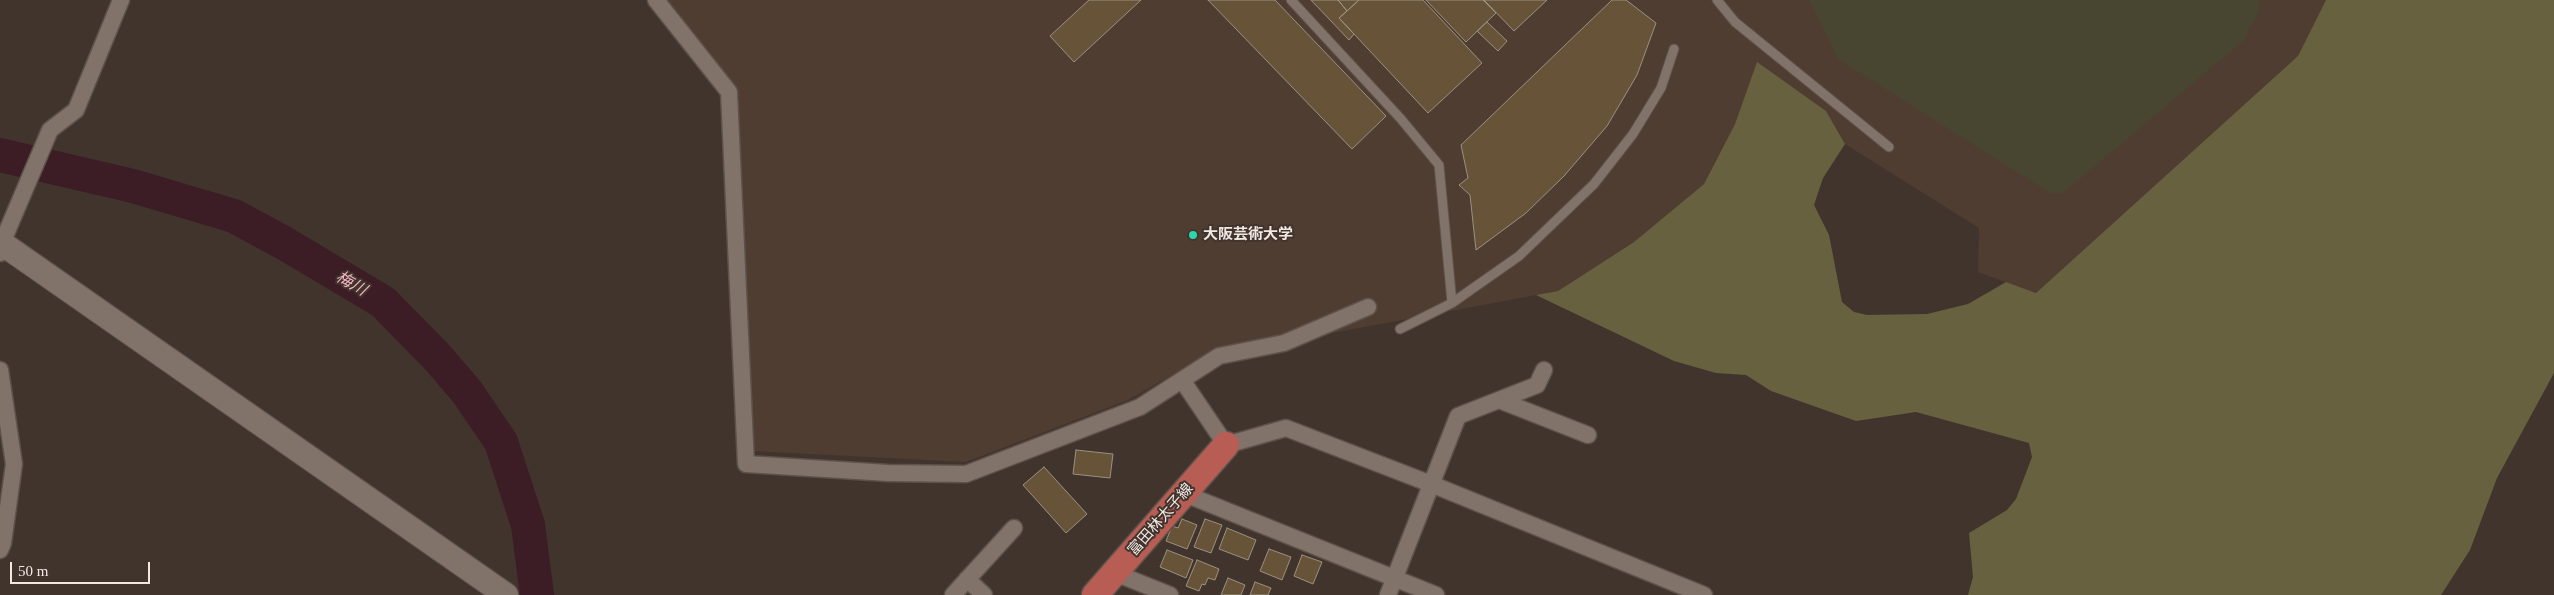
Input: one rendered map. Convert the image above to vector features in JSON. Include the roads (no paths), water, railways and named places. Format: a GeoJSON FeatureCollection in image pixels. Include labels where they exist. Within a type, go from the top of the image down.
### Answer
{"type":"FeatureCollection","features":[{"type":"Feature","properties":{"kind":"main road","name":"富田林太子線"},"geometry":{"type":"LineString","coordinates":[[1095,595],[1185,494],[1226,444]]}},
{"type":"Feature","properties":{"kind":"street"},"geometry":{"type":"LineString","coordinates":[[121,0],[76,110],[50,130],[1,247],[495,591]]}},
{"type":"Feature","properties":{"kind":"street"},"geometry":{"type":"LineString","coordinates":[[656,0],[729,92],[746,464],[888,473],[966,474],[1140,407],[1219,356],[1284,343],[1368,307]]}},
{"type":"Feature","properties":{"kind":"street"},"geometry":{"type":"LineString","coordinates":[[0,370],[14,464],[3,543],[0,550]]}},
{"type":"Feature","properties":{"kind":"street"},"geometry":{"type":"LineString","coordinates":[[1388,595],[1458,416],[1537,385],[1544,370]]}},
{"type":"Feature","properties":{"kind":"street"},"geometry":{"type":"LineString","coordinates":[[1182,380],[1226,444],[1286,428],[1431,484],[1704,595]]}},
{"type":"Feature","properties":{"kind":"street"},"geometry":{"type":"LineString","coordinates":[[1499,400],[1588,435]]}},
{"type":"Feature","properties":{"kind":"street"},"geometry":{"type":"LineString","coordinates":[[1185,494],[1436,595]]}},
{"type":"Feature","properties":{"kind":"street"},"geometry":{"type":"LineString","coordinates":[[953,595],[1014,528]]}},
{"type":"Feature","properties":{"kind":"street"},"geometry":{"type":"LineString","coordinates":[[1115,573],[1170,595]]}},
{"type":"Feature","properties":{"kind":"street"},"geometry":{"type":"LineString","coordinates":[[967,580],[984,595]]}},
{"type":"Feature","properties":{"kind":"lane"},"geometry":{"type":"LineString","coordinates":[[1291,0],[1401,118],[1439,165],[1452,303]]}},
{"type":"Feature","properties":{"kind":"lane"},"geometry":{"type":"LineString","coordinates":[[1717,0],[1735,22],[1889,147]]}},
{"type":"Feature","properties":{"kind":"lane"},"geometry":{"type":"LineString","coordinates":[[1400,329],[1452,303],[1519,256],[1594,184],[1633,134],[1661,88],[1674,49]]}},
{"type":"Feature","properties":{"kind":"waterway","name":"梅川"},"geometry":{"type":"LineString","coordinates":[[0,155],[133,186],[234,216],[284,243],[383,302],[437,357],[467,392],[501,442],[528,525],[537,595]]}},
{"type":"Feature","properties":{"kind":"place","name":"大阪芸術大学"},"geometry":{"type":"Point","coordinates":[1193,235]}}]}
